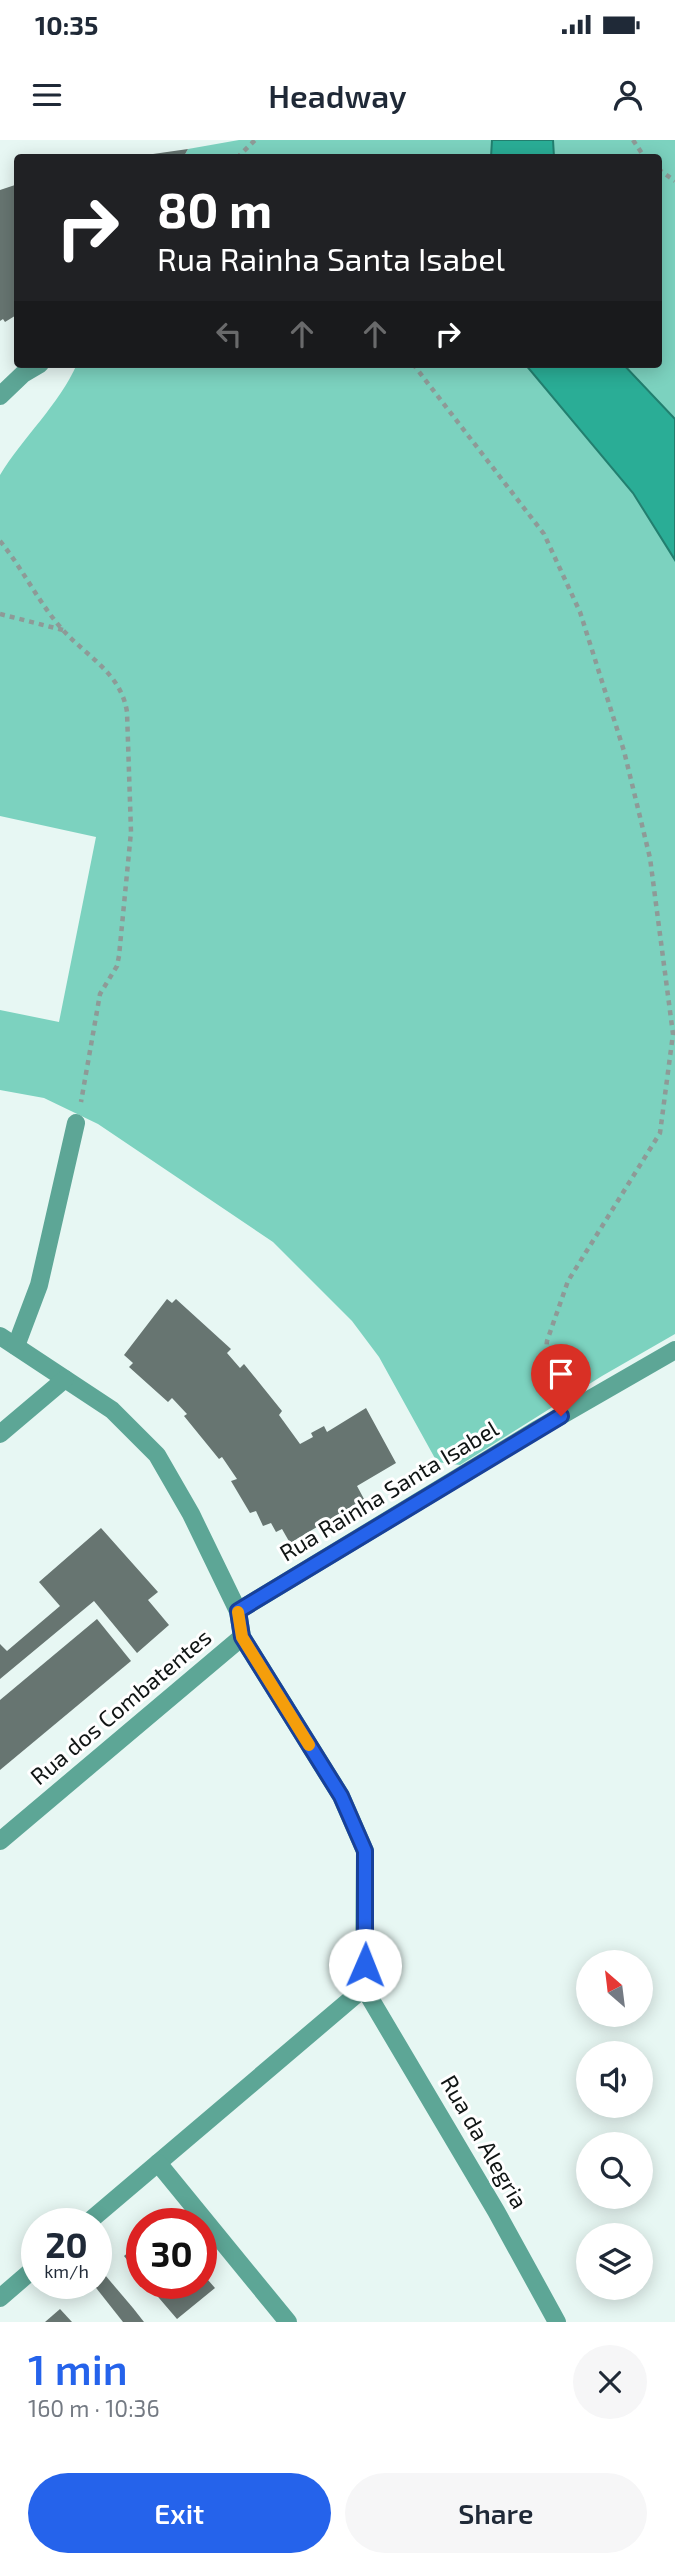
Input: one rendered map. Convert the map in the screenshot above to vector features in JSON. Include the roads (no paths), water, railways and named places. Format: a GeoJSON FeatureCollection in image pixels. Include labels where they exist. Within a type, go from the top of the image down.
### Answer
{"type":"FeatureCollection","features":[{"type":"Feature","properties":{"kind":"street"},"geometry":{"type":"LineString","coordinates":[[0,396],[33,368]]}},
{"type":"Feature","properties":{"kind":"street"},"geometry":{"type":"LineString","coordinates":[[16,1346],[39,1285],[76,1123]]}},
{"type":"Feature","properties":{"kind":"street"},"geometry":{"type":"LineString","coordinates":[[0,1336],[112,1410],[157,1455],[191,1514],[238,1611],[242,1637],[341,1796],[365,1851],[365,1988],[105,2208]]}},
{"type":"Feature","properties":{"kind":"street","name":"Rua Rainha Santa Isabel"},"geometry":{"type":"LineString","coordinates":[[238,1611],[538,1429],[675,1350]]}},
{"type":"Feature","properties":{"kind":"street"},"geometry":{"type":"LineString","coordinates":[[0,1434],[65,1379]]}},
{"type":"Feature","properties":{"kind":"street","name":"Rua dos Combatentes"},"geometry":{"type":"LineString","coordinates":[[0,1841],[242,1637]]}},
{"type":"Feature","properties":{"kind":"street","name":"Rua da Alegria"},"geometry":{"type":"LineString","coordinates":[[365,1988],[496,2211],[557,2322]]}},
{"type":"Feature","properties":{"kind":"street"},"geometry":{"type":"LineString","coordinates":[[158,2163],[288,2322]]}},
{"type":"Feature","properties":{"kind":"street"},"geometry":{"type":"LineString","coordinates":[[0,2298],[21,2280]]}}]}
